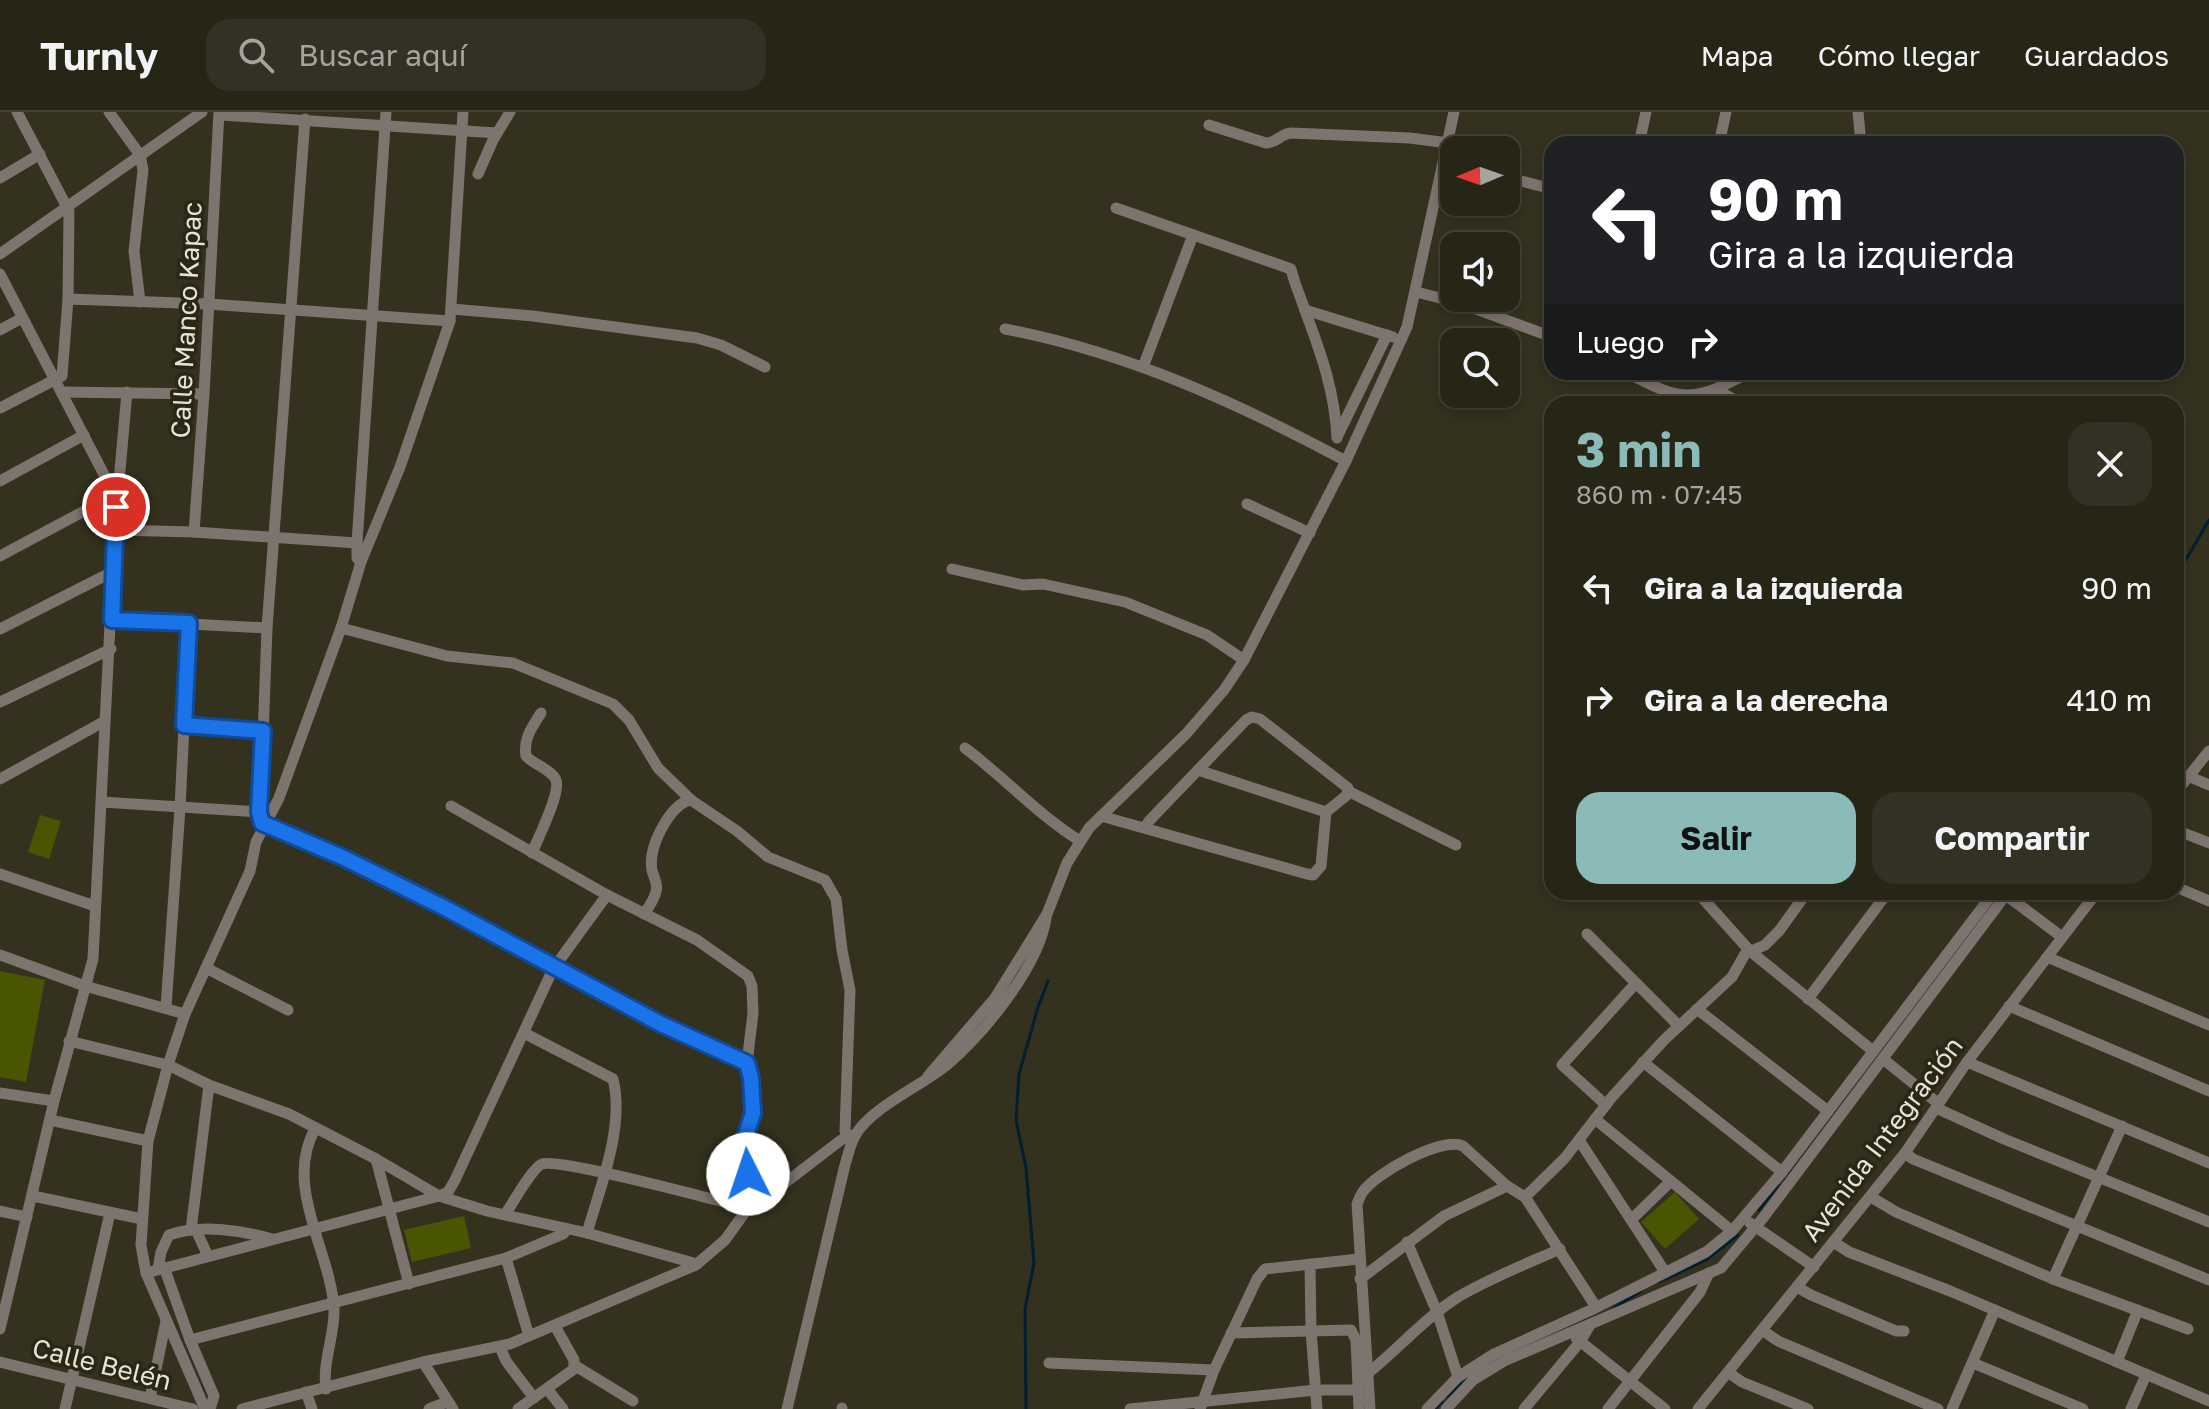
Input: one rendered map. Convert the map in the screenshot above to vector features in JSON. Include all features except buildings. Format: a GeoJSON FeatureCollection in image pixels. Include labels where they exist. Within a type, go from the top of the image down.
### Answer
{"type":"FeatureCollection","features":[{"type":"Feature","properties":{"kind":"street"},"geometry":{"type":"LineString","coordinates":[[0,408],[61,378],[68,299],[68,207],[17,112]]}},
{"type":"Feature","properties":{"kind":"street"},"geometry":{"type":"LineString","coordinates":[[109,112],[140,155],[143,170],[134,251],[140,302]]}},
{"type":"Feature","properties":{"kind":"street"},"geometry":{"type":"LineString","coordinates":[[0,254],[202,112]]}},
{"type":"Feature","properties":{"kind":"street"},"geometry":{"type":"LineString","coordinates":[[361,562],[356,555],[386,112]]}},
{"type":"Feature","properties":{"kind":"street"},"geometry":{"type":"LineString","coordinates":[[208,1409],[146,1273],[141,1245],[148,1141],[185,1014],[250,871],[256,842],[279,798],[341,628],[361,562],[400,467],[451,315],[463,112]]}},
{"type":"Feature","properties":{"kind":"street"},"geometry":{"type":"LineString","coordinates":[[478,174],[510,112]]}},
{"type":"Feature","properties":{"kind":"street"},"geometry":{"type":"LineString","coordinates":[[1449,136],[1454,112]]}},
{"type":"Feature","properties":{"kind":"street"},"geometry":{"type":"LineString","coordinates":[[1641,136],[1646,112]]}},
{"type":"Feature","properties":{"kind":"street"},"geometry":{"type":"LineString","coordinates":[[1721,136],[1726,112]]}},
{"type":"Feature","properties":{"kind":"street"},"geometry":{"type":"LineString","coordinates":[[1858,112],[1860,136]]}},
{"type":"Feature","properties":{"kind":"street"},"geometry":{"type":"LineString","coordinates":[[220,114],[497,133]]}},
{"type":"Feature","properties":{"kind":"street","name":"Calle Manco Kapac"},"geometry":{"type":"LineString","coordinates":[[194,532],[220,114]]}},
{"type":"Feature","properties":{"kind":"street"},"geometry":{"type":"LineString","coordinates":[[305,119],[267,628],[260,820],[264,825],[342,857],[443,907],[553,969],[661,1024],[747,1063]]}},
{"type":"Feature","properties":{"kind":"street"},"geometry":{"type":"LineString","coordinates":[[1209,125],[1266,143],[1272,143],[1283,133],[1440,142]]}},
{"type":"Feature","properties":{"kind":"street"},"geometry":{"type":"LineString","coordinates":[[0,178],[40,154]]}},
{"type":"Feature","properties":{"kind":"street"},"geometry":{"type":"LineString","coordinates":[[1520,181],[1544,187]]}},
{"type":"Feature","properties":{"kind":"street"},"geometry":{"type":"LineString","coordinates":[[242,1409],[423,1362],[500,1347],[697,1264],[725,1240],[748,1208],[759,1203],[841,1140],[852,1136],[878,1112],[928,1076],[995,998],[1047,914],[1067,863],[1080,841],[1101,816],[1186,734],[1224,690],[1244,660],[1346,461],[1401,340],[1440,194]]}},
{"type":"Feature","properties":{"kind":"street"},"geometry":{"type":"LineString","coordinates":[[1116,208],[1291,269],[1327,372],[1336,411],[1337,438]]}},
{"type":"Feature","properties":{"kind":"street"},"geometry":{"type":"LineString","coordinates":[[1143,367],[1193,235]]}},
{"type":"Feature","properties":{"kind":"street"},"geometry":{"type":"LineString","coordinates":[[0,274],[114,496],[115,530],[93,959],[69,1041],[0,1329]]}},
{"type":"Feature","properties":{"kind":"street"},"geometry":{"type":"LineString","coordinates":[[1416,292],[1460,303],[1544,334]]}},
{"type":"Feature","properties":{"kind":"street"},"geometry":{"type":"LineString","coordinates":[[68,299],[371,315],[533,316],[697,338],[721,345],[765,367]]}},
{"type":"Feature","properties":{"kind":"street"},"geometry":{"type":"LineString","coordinates":[[1305,310],[1401,340]]}},
{"type":"Feature","properties":{"kind":"street"},"geometry":{"type":"LineString","coordinates":[[0,330],[22,318]]}},
{"type":"Feature","properties":{"kind":"street"},"geometry":{"type":"LineString","coordinates":[[1005,329],[1036,335],[1143,367],[1217,397],[1346,461]]}},
{"type":"Feature","properties":{"kind":"street"},"geometry":{"type":"LineString","coordinates":[[1329,453],[1387,335]]}},
{"type":"Feature","properties":{"kind":"street"},"geometry":{"type":"LineString","coordinates":[[1641,380],[1676,394],[1695,395],[1717,390],[1735,380]]}},
{"type":"Feature","properties":{"kind":"street"},"geometry":{"type":"LineString","coordinates":[[1717,390],[1728,396]]}},
{"type":"Feature","properties":{"kind":"street"},"geometry":{"type":"LineString","coordinates":[[61,392],[204,394]]}},
{"type":"Feature","properties":{"kind":"street"},"geometry":{"type":"LineString","coordinates":[[0,556],[118,493],[127,392]]}},
{"type":"Feature","properties":{"kind":"street"},"geometry":{"type":"LineString","coordinates":[[0,481],[84,435]]}},
{"type":"Feature","properties":{"kind":"street"},"geometry":{"type":"LineString","coordinates":[[1247,504],[1310,533]]}},
{"type":"Feature","properties":{"kind":"street"},"geometry":{"type":"LineString","coordinates":[[115,530],[357,543]]}},
{"type":"Feature","properties":{"kind":"street"},"geometry":{"type":"LineString","coordinates":[[952,569],[1023,585],[1043,584],[1125,602],[1207,635],[1244,660]]}},
{"type":"Feature","properties":{"kind":"street"},"geometry":{"type":"LineString","coordinates":[[0,629],[114,571]]}},
{"type":"Feature","properties":{"kind":"street"},"geometry":{"type":"LineString","coordinates":[[112,620],[267,628]]}},
{"type":"Feature","properties":{"kind":"street"},"geometry":{"type":"LineString","coordinates":[[166,1007],[189,623]]}},
{"type":"Feature","properties":{"kind":"street"},"geometry":{"type":"LineString","coordinates":[[341,628],[447,656],[513,663],[613,704],[629,720],[658,768],[691,800],[737,831],[768,857],[825,880],[833,891],[850,990],[845,1131],[852,1136]]}},
{"type":"Feature","properties":{"kind":"street"},"geometry":{"type":"LineString","coordinates":[[0,702],[111,649]]}},
{"type":"Feature","properties":{"kind":"street"},"geometry":{"type":"LineString","coordinates":[[532,853],[556,794],[557,782],[526,756],[524,746],[541,713]]}},
{"type":"Feature","properties":{"kind":"street"},"geometry":{"type":"LineString","coordinates":[[1101,816],[1313,875],[1321,866],[1326,812],[1348,791],[1346,785],[1255,718],[1246,720],[1145,828]]}},
{"type":"Feature","properties":{"kind":"street"},"geometry":{"type":"LineString","coordinates":[[0,779],[105,721]]}},
{"type":"Feature","properties":{"kind":"street"},"geometry":{"type":"LineString","coordinates":[[184,725],[263,731]]}},
{"type":"Feature","properties":{"kind":"street"},"geometry":{"type":"LineString","coordinates":[[965,748],[1052,823],[1080,841]]}},
{"type":"Feature","properties":{"kind":"street"},"geometry":{"type":"LineString","coordinates":[[2184,781],[2209,751]]}},
{"type":"Feature","properties":{"kind":"street"},"geometry":{"type":"LineString","coordinates":[[1198,770],[1326,812]]}},
{"type":"Feature","properties":{"kind":"street"},"geometry":{"type":"LineString","coordinates":[[2188,776],[2209,785]]}},
{"type":"Feature","properties":{"kind":"street"},"geometry":{"type":"LineString","coordinates":[[1348,791],[1456,845]]}},
{"type":"Feature","properties":{"kind":"street"},"geometry":{"type":"LineString","coordinates":[[644,914],[656,898],[658,884],[652,854],[657,841],[673,810],[683,801],[691,800]]}},
{"type":"Feature","properties":{"kind":"street"},"geometry":{"type":"LineString","coordinates":[[102,802],[259,812]]}},
{"type":"Feature","properties":{"kind":"street"},"geometry":{"type":"LineString","coordinates":[[451,806],[607,895],[697,940],[748,976],[752,986],[753,1013],[747,1063],[753,1113],[740,1153],[748,1167],[745,1194],[748,1208]]}},
{"type":"Feature","properties":{"kind":"street"},"geometry":{"type":"LineString","coordinates":[[2184,833],[2209,843]]}},
{"type":"Feature","properties":{"kind":"street"},"geometry":{"type":"LineString","coordinates":[[0,874],[95,906]]}},
{"type":"Feature","properties":{"kind":"street"},"geometry":{"type":"LineString","coordinates":[[2184,890],[2209,901]]}},
{"type":"Feature","properties":{"kind":"street"},"geometry":{"type":"LineString","coordinates":[[146,1273],[391,1210],[448,1192],[553,969],[607,895]]}},
{"type":"Feature","properties":{"kind":"street"},"geometry":{"type":"LineString","coordinates":[[1704,900],[1750,951],[1937,1106],[2098,1178],[2209,1222]]}},
{"type":"Feature","properties":{"kind":"street"},"geometry":{"type":"LineString","coordinates":[[1525,1197],[1579,1140],[1643,1062],[1732,977],[1742,957],[1765,945],[1801,900]]}},
{"type":"Feature","properties":{"kind":"street"},"geometry":{"type":"LineString","coordinates":[[1808,999],[1882,900]]}},
{"type":"Feature","properties":{"kind":"street"},"geometry":{"type":"LineString","coordinates":[[1446,1409],[1473,1380],[1488,1370],[1686,1280],[1721,1268],[1755,1228],[1878,1055],[1997,900]]}},
{"type":"Feature","properties":{"kind":"street"},"geometry":{"type":"LineString","coordinates":[[2012,900],[2062,937]]}},
{"type":"Feature","properties":{"kind":"street","name":"Avenida Integración"},"geometry":{"type":"LineString","coordinates":[[1698,1409],[1905,1153],[1967,1062],[2091,900]]}},
{"type":"Feature","properties":{"kind":"street"},"geometry":{"type":"LineString","coordinates":[[1587,934],[1679,1026]]}},
{"type":"Feature","properties":{"kind":"street"},"geometry":{"type":"LineString","coordinates":[[0,955],[85,986],[185,1014]]}},
{"type":"Feature","properties":{"kind":"street"},"geometry":{"type":"LineString","coordinates":[[2047,957],[2209,1025]]}},
{"type":"Feature","properties":{"kind":"street"},"geometry":{"type":"LineString","coordinates":[[206,968],[288,1010]]}},
{"type":"Feature","properties":{"kind":"street"},"geometry":{"type":"LineString","coordinates":[[1606,1105],[1562,1065],[1636,983]]}},
{"type":"Feature","properties":{"kind":"street"},"geometry":{"type":"LineString","coordinates":[[2009,1006],[2209,1091]]}},
{"type":"Feature","properties":{"kind":"street"},"geometry":{"type":"LineString","coordinates":[[1697,1009],[1828,1111]]}},
{"type":"Feature","properties":{"kind":"street"},"geometry":{"type":"LineString","coordinates":[[524,1033],[613,1079],[614,1130],[605,1174],[587,1233]]}},
{"type":"Feature","properties":{"kind":"street"},"geometry":{"type":"LineString","coordinates":[[69,1041],[168,1065],[209,1085],[289,1114],[439,1196],[697,1264]]}},
{"type":"Feature","properties":{"kind":"street"},"geometry":{"type":"LineString","coordinates":[[1427,1409],[1458,1377],[1494,1354],[1706,1252],[1732,1231],[1828,1111],[1878,1055]]}},
{"type":"Feature","properties":{"kind":"street"},"geometry":{"type":"LineString","coordinates":[[1643,1062],[1782,1172]]}},
{"type":"Feature","properties":{"kind":"street"},"geometry":{"type":"LineString","coordinates":[[1967,1062],[2209,1163]]}},
{"type":"Feature","properties":{"kind":"street"},"geometry":{"type":"LineString","coordinates":[[208,1256],[193,1230],[209,1085]]}},
{"type":"Feature","properties":{"kind":"street"},"geometry":{"type":"LineString","coordinates":[[0,1093],[54,1101]]}},
{"type":"Feature","properties":{"kind":"street"},"geometry":{"type":"LineString","coordinates":[[1595,1119],[1732,1231]]}},
{"type":"Feature","properties":{"kind":"street"},"geometry":{"type":"LineString","coordinates":[[50,1120],[148,1141]]}},
{"type":"Feature","properties":{"kind":"street"},"geometry":{"type":"LineString","coordinates":[[2053,1279],[2122,1126]]}},
{"type":"Feature","properties":{"kind":"street"},"geometry":{"type":"LineString","coordinates":[[315,1129],[308,1145],[304,1174],[333,1303],[326,1389]]}},
{"type":"Feature","properties":{"kind":"street"},"geometry":{"type":"LineString","coordinates":[[787,1409],[852,1136]]}},
{"type":"Feature","properties":{"kind":"street"},"geometry":{"type":"LineString","coordinates":[[1579,1140],[1665,1272]]}},
{"type":"Feature","properties":{"kind":"street"},"geometry":{"type":"LineString","coordinates":[[1370,1409],[1357,1204],[1363,1191],[1396,1165],[1445,1144],[1458,1144],[1507,1186],[1525,1197],[1594,1308],[1593,1320],[1580,1342],[1524,1409]]}},
{"type":"Feature","properties":{"kind":"street"},"geometry":{"type":"LineString","coordinates":[[1905,1153],[1913,1159],[2209,1280]]}},
{"type":"Feature","properties":{"kind":"street"},"geometry":{"type":"LineString","coordinates":[[376,1159],[409,1284]]}},
{"type":"Feature","properties":{"kind":"street"},"geometry":{"type":"LineString","coordinates":[[506,1213],[540,1165],[565,1166],[605,1174],[748,1208]]}},
{"type":"Feature","properties":{"kind":"street"},"geometry":{"type":"LineString","coordinates":[[1631,1220],[1671,1181]]}},
{"type":"Feature","properties":{"kind":"street"},"geometry":{"type":"LineString","coordinates":[[1360,1279],[1444,1216],[1507,1186]]}},
{"type":"Feature","properties":{"kind":"street"},"geometry":{"type":"LineString","coordinates":[[33,1196],[142,1219]]}},
{"type":"Feature","properties":{"kind":"street"},"geometry":{"type":"LineString","coordinates":[[1871,1197],[1896,1212],[2053,1279],[2188,1329]]}},
{"type":"Feature","properties":{"kind":"street"},"geometry":{"type":"LineString","coordinates":[[0,1211],[27,1217]]}},
{"type":"Feature","properties":{"kind":"street"},"geometry":{"type":"LineString","coordinates":[[65,1409],[110,1213]]}},
{"type":"Feature","properties":{"kind":"street"},"geometry":{"type":"LineString","coordinates":[[1744,1217],[1755,1228],[1814,1267]]}},
{"type":"Feature","properties":{"kind":"street"},"geometry":{"type":"LineString","coordinates":[[190,1340],[506,1258],[563,1234],[567,1229]]}},
{"type":"Feature","properties":{"kind":"street"},"geometry":{"type":"LineString","coordinates":[[208,1409],[214,1396],[161,1268],[161,1252],[169,1235],[193,1230],[249,1232],[273,1239]]}},
{"type":"Feature","properties":{"kind":"street"},"geometry":{"type":"LineString","coordinates":[[1407,1242],[1437,1312],[1458,1377]]}},
{"type":"Feature","properties":{"kind":"street"},"geometry":{"type":"LineString","coordinates":[[1835,1243],[1849,1252],[2209,1401]]}},
{"type":"Feature","properties":{"kind":"street"},"geometry":{"type":"LineString","coordinates":[[1367,1374],[1437,1312],[1487,1281],[1560,1249]]}},
{"type":"Feature","properties":{"kind":"street"},"geometry":{"type":"LineString","coordinates":[[506,1258],[529,1336]]}},
{"type":"Feature","properties":{"kind":"street"},"geometry":{"type":"LineString","coordinates":[[1201,1406],[1231,1333],[1265,1269],[1359,1259]]}},
{"type":"Feature","properties":{"kind":"street"},"geometry":{"type":"LineString","coordinates":[[1310,1264],[1317,1409]]}},
{"type":"Feature","properties":{"kind":"street"},"geometry":{"type":"LineString","coordinates":[[1608,1409],[1700,1292],[1709,1273]]}},
{"type":"Feature","properties":{"kind":"street"},"geometry":{"type":"LineString","coordinates":[[1797,1287],[1896,1331],[1904,1331]]}},
{"type":"Feature","properties":{"kind":"street"},"geometry":{"type":"LineString","coordinates":[[1952,1409],[1995,1310]]}},
{"type":"Feature","properties":{"kind":"street"},"geometry":{"type":"LineString","coordinates":[[2117,1362],[2138,1310]]}},
{"type":"Feature","properties":{"kind":"street"},"geometry":{"type":"LineString","coordinates":[[150,1398],[166,1321]]}},
{"type":"Feature","properties":{"kind":"street"},"geometry":{"type":"LineString","coordinates":[[555,1326],[574,1365],[633,1401]]}},
{"type":"Feature","properties":{"kind":"street"},"geometry":{"type":"LineString","coordinates":[[1231,1333],[1351,1330],[1354,1334],[1359,1409]]}},
{"type":"Feature","properties":{"kind":"street"},"geometry":{"type":"LineString","coordinates":[[1762,1330],[1778,1341],[1938,1409]]}},
{"type":"Feature","properties":{"kind":"street"},"geometry":{"type":"LineString","coordinates":[[1570,1332],[1665,1409]]}},
{"type":"Feature","properties":{"kind":"street"},"geometry":{"type":"LineString","coordinates":[[500,1347],[506,1361],[534,1398]]}},
{"type":"Feature","properties":{"kind":"street","name":"Calle Belén"},"geometry":{"type":"LineString","coordinates":[[0,1362],[193,1409]]}},
{"type":"Feature","properties":{"kind":"street"},"geometry":{"type":"LineString","coordinates":[[423,1362],[450,1405],[429,1409]]}},
{"type":"Feature","properties":{"kind":"street"},"geometry":{"type":"LineString","coordinates":[[1049,1363],[1214,1370]]}},
{"type":"Feature","properties":{"kind":"street"},"geometry":{"type":"LineString","coordinates":[[1973,1363],[2083,1409]]}},
{"type":"Feature","properties":{"kind":"street"},"geometry":{"type":"LineString","coordinates":[[518,1409],[548,1390],[574,1365]]}},
{"type":"Feature","properties":{"kind":"street"},"geometry":{"type":"LineString","coordinates":[[1729,1373],[1742,1382],[1808,1409]]}},
{"type":"Feature","properties":{"kind":"street"},"geometry":{"type":"LineString","coordinates":[[2131,1409],[2146,1375]]}},
{"type":"Feature","properties":{"kind":"street"},"geometry":{"type":"LineString","coordinates":[[548,1390],[563,1409]]}},
{"type":"Feature","properties":{"kind":"street"},"geometry":{"type":"LineString","coordinates":[[1130,1409],[1201,1406],[1316,1390],[1357,1390]]}},
{"type":"Feature","properties":{"kind":"street"},"geometry":{"type":"LineString","coordinates":[[306,1392],[312,1409]]}},
{"type":"Feature","properties":{"kind":"green space"},"geometry":{"type":"Polygon","coordinates":[[[40,815],[61,821],[49,859],[28,852],[40,815]]]}},
{"type":"Feature","properties":{"kind":"green space"},"geometry":{"type":"Polygon","coordinates":[[[0,971],[45,980],[26,1082],[0,1077],[0,971]]]}},
{"type":"Feature","properties":{"kind":"green space"},"geometry":{"type":"Polygon","coordinates":[[[1675,1192],[1699,1219],[1665,1249],[1641,1222],[1675,1192]]]}},
{"type":"Feature","properties":{"kind":"green space"},"geometry":{"type":"Polygon","coordinates":[[[464,1216],[471,1248],[412,1262],[404,1230],[464,1216]]]}},
{"type":"Feature","properties":{"kind":"waterway"},"geometry":{"type":"LineString","coordinates":[[2184,563],[2209,520]]}},
{"type":"Feature","properties":{"kind":"waterway"},"geometry":{"type":"LineString","coordinates":[[1026,1409],[1025,1309],[1034,1263],[1026,1168],[1016,1120],[1019,1074],[1048,981]]}},
{"type":"Feature","properties":{"kind":"waterway"},"geometry":{"type":"LineString","coordinates":[[1759,1210],[1778,1185]]}},
{"type":"Feature","properties":{"kind":"waterway"},"geometry":{"type":"LineString","coordinates":[[1659,1282],[1706,1260],[1738,1235]]}},
{"type":"Feature","properties":{"kind":"waterway"},"geometry":{"type":"LineString","coordinates":[[1614,1308],[1641,1291]]}},
{"type":"Feature","properties":{"kind":"waterway"},"geometry":{"type":"LineString","coordinates":[[1447,1396],[1468,1378]]}},
{"type":"Feature","properties":{"kind":"waterway"},"geometry":{"type":"LineString","coordinates":[[1435,1409],[1442,1402]]}},
{"type":"Feature","properties":{"kind":"route"},"geometry":{"type":"LineString","coordinates":[[116,507],[112,620],[189,623],[184,725],[263,731],[259,812],[262,823],[342,857],[443,907],[553,969],[661,1024],[747,1063],[753,1113],[740,1153],[748,1167],[748,1174]]}}]}
